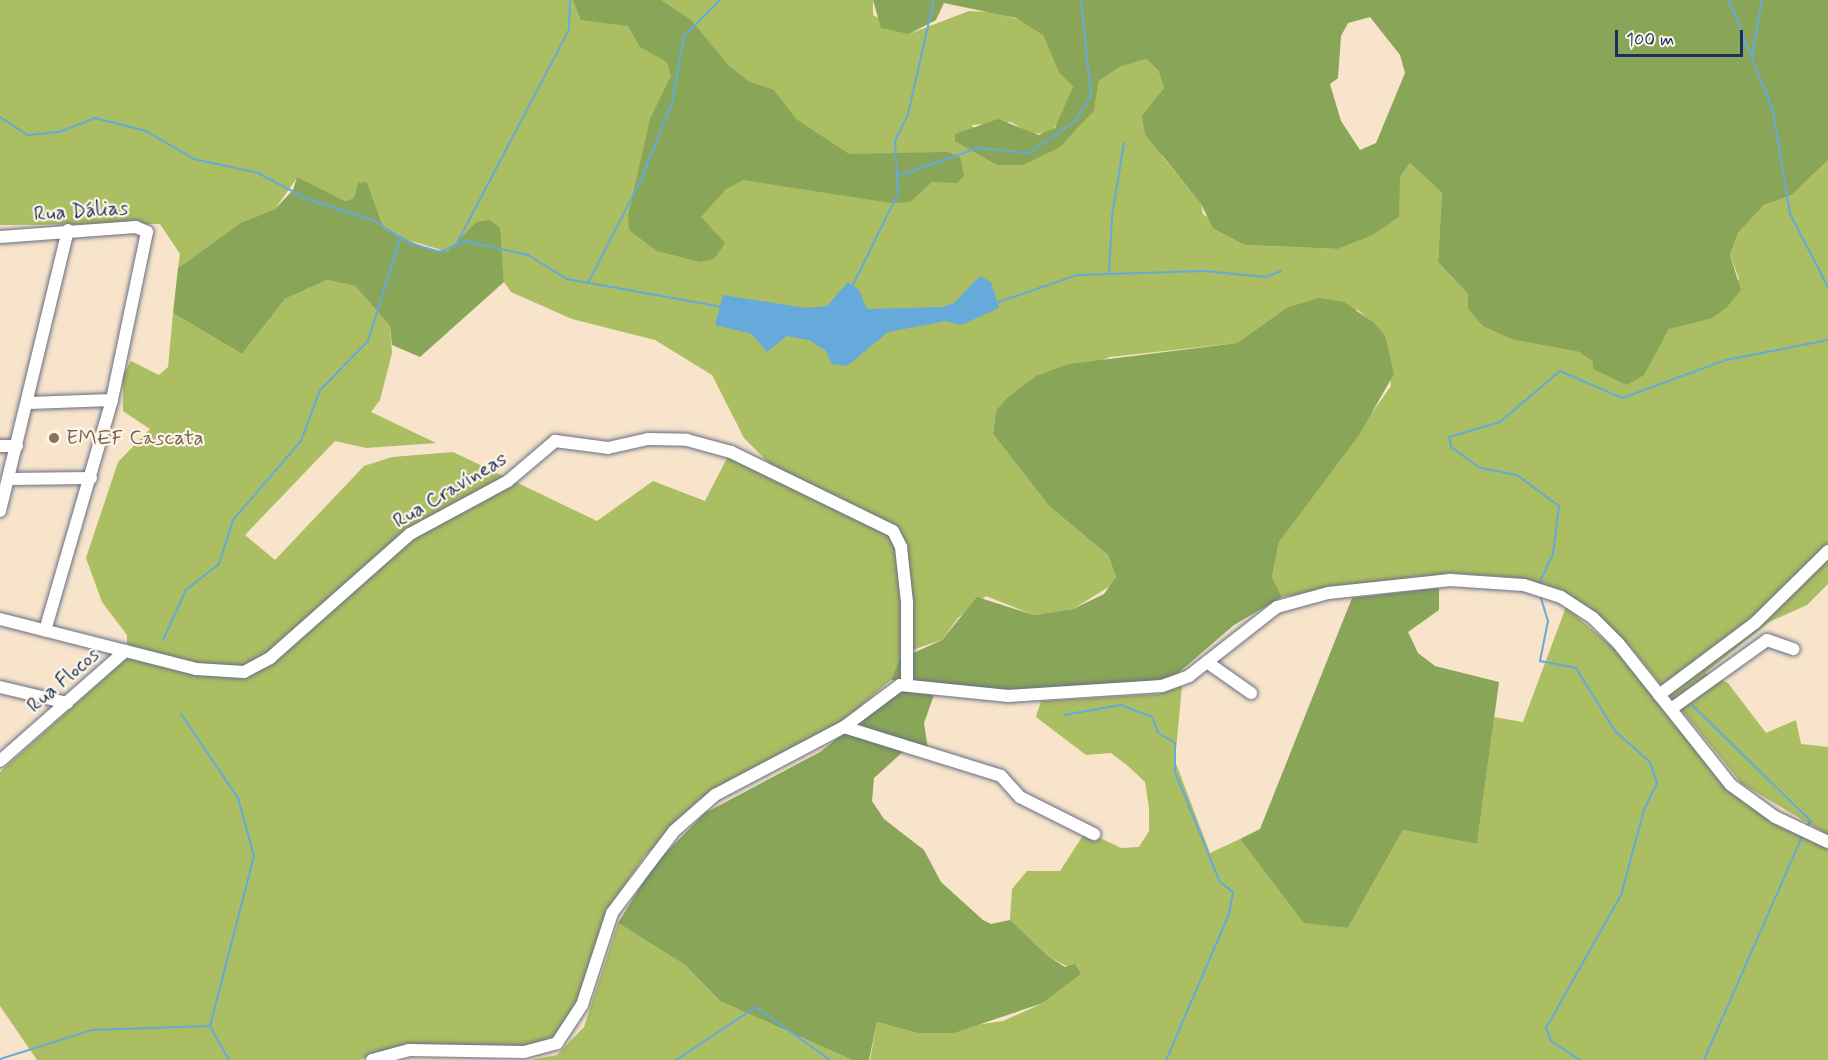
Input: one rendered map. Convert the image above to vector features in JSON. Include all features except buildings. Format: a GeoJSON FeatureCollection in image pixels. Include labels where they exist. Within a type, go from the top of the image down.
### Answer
{"type":"FeatureCollection","features":[{"type":"Feature","properties":{"kind":"street","name":"Rua Dálias"},"geometry":{"type":"LineString","coordinates":[[1,238],[68,230],[140,227],[147,232],[112,400]]}},
{"type":"Feature","properties":{"kind":"street"},"geometry":{"type":"LineString","coordinates":[[0,511],[28,403],[68,230]]}},
{"type":"Feature","properties":{"kind":"street"},"geometry":{"type":"LineString","coordinates":[[28,403],[112,400],[45,630]]}},
{"type":"Feature","properties":{"kind":"street","name":"Rua Cravíneas"},"geometry":{"type":"LineString","coordinates":[[0,619],[219,673],[244,672],[270,658],[393,547],[508,481],[555,441],[608,448],[648,439],[687,440],[731,452],[893,531],[901,547],[907,602],[907,685]]}},
{"type":"Feature","properties":{"kind":"street"},"geometry":{"type":"LineString","coordinates":[[0,446],[17,446]]}},
{"type":"Feature","properties":{"kind":"street"},"geometry":{"type":"LineString","coordinates":[[8,479],[91,478]]}},
{"type":"Feature","properties":{"kind":"street"},"geometry":{"type":"LineString","coordinates":[[1659,695],[1755,623],[1828,551]]}},
{"type":"Feature","properties":{"kind":"street"},"geometry":{"type":"LineString","coordinates":[[372,1060],[409,1050],[524,1052],[557,1043],[582,1005],[612,913],[674,831],[715,795],[844,727],[886,693],[907,685],[1008,696],[1141,688],[1179,680],[1208,662],[1258,620],[1299,598],[1402,583],[1488,581],[1524,585],[1577,605],[1604,628],[1731,785],[1775,817],[1828,842]]}},
{"type":"Feature","properties":{"kind":"street"},"geometry":{"type":"LineString","coordinates":[[1671,709],[1767,640],[1793,649]]}},
{"type":"Feature","properties":{"kind":"street","name":"Rua Flocos"},"geometry":{"type":"LineString","coordinates":[[3,755],[67,703],[125,651]]}},
{"type":"Feature","properties":{"kind":"street"},"geometry":{"type":"LineString","coordinates":[[1208,662],[1251,693]]}},
{"type":"Feature","properties":{"kind":"street"},"geometry":{"type":"LineString","coordinates":[[0,687],[67,703]]}},
{"type":"Feature","properties":{"kind":"street"},"geometry":{"type":"LineString","coordinates":[[844,727],[1001,776],[1020,797],[1094,834]]}},
{"type":"Feature","properties":{"kind":"green space"},"geometry":{"type":"Polygon","coordinates":[[[0,0],[873,0],[873,15],[909,34],[969,11],[990,12],[1028,22],[1043,35],[1060,72],[1073,87],[1062,119],[1048,134],[1030,133],[1011,122],[972,125],[997,165],[1024,165],[1059,148],[1094,111],[1099,81],[1120,67],[1146,59],[1158,70],[1164,88],[1154,102],[1162,156],[1201,204],[1203,214],[1245,245],[1338,249],[1371,236],[1390,220],[1400,177],[1410,163],[1442,193],[1438,262],[1468,294],[1468,309],[1514,340],[1579,352],[1593,362],[1664,338],[1669,329],[1686,321],[1698,321],[1739,279],[1730,255],[1738,233],[1764,205],[1792,195],[1828,160],[1828,584],[1807,605],[1769,622],[1705,673],[1728,683],[1766,733],[1796,720],[1801,744],[1828,747],[1828,835],[1742,784],[1627,643],[1564,591],[1526,579],[1450,573],[1282,597],[1272,577],[1279,542],[1391,386],[1385,335],[1358,310],[1286,308],[1237,343],[1110,357],[1007,398],[996,410],[993,434],[1050,507],[1108,555],[1116,577],[1112,585],[1073,609],[1034,615],[986,596],[958,618],[942,640],[915,649],[891,680],[841,723],[697,802],[644,857],[609,907],[584,993],[550,1043],[523,1048],[399,1046],[360,1060],[37,1060],[0,1006],[0,772],[127,658],[127,635],[102,602],[86,558],[118,462],[150,429],[123,411],[123,376],[131,361],[159,375],[168,367],[173,313],[242,354],[285,299],[327,280],[355,286],[390,326],[392,353],[380,400],[371,412],[436,443],[366,448],[335,441],[245,535],[275,560],[364,466],[392,457],[453,452],[597,521],[653,481],[705,501],[728,456],[775,469],[744,438],[712,375],[655,340],[572,319],[511,292],[504,282],[501,248],[476,222],[448,252],[398,237],[384,229],[367,182],[354,198],[345,201],[297,178],[275,209],[240,223],[178,268],[180,254],[160,224],[0,225],[0,0]]]}},
{"type":"Feature","properties":{"kind":"green space"},"geometry":{"type":"Polygon","coordinates":[[[573,0],[661,0],[691,20],[729,66],[748,81],[774,90],[796,119],[849,154],[947,152],[960,157],[964,176],[957,183],[932,182],[910,202],[891,203],[743,180],[726,189],[701,217],[725,243],[714,259],[700,262],[657,251],[629,230],[628,216],[650,119],[671,76],[667,62],[640,47],[628,26],[581,20],[573,0]]]}},
{"type":"Feature","properties":{"kind":"green space"},"geometry":{"type":"Polygon","coordinates":[[[873,0],[1828,0],[1828,160],[1792,195],[1764,205],[1738,233],[1730,255],[1741,290],[1727,307],[1712,318],[1669,329],[1644,375],[1627,385],[1593,369],[1593,362],[1579,352],[1514,340],[1483,326],[1468,309],[1468,294],[1438,262],[1442,193],[1410,163],[1400,177],[1399,217],[1371,236],[1338,249],[1245,245],[1213,228],[1201,204],[1145,134],[1142,116],[1164,88],[1158,70],[1146,59],[1120,67],[1099,81],[1094,111],[1059,148],[1024,165],[997,165],[955,141],[955,134],[998,119],[1039,135],[1055,128],[1073,87],[1059,72],[1043,35],[1016,18],[944,3],[936,20],[909,34],[881,28],[873,0]],[[1370,17],[1348,23],[1341,36],[1338,78],[1330,84],[1341,121],[1360,150],[1376,143],[1405,73],[1400,55],[1370,17]]]}},
{"type":"Feature","properties":{"kind":"green space"},"geometry":{"type":"Polygon","coordinates":[[[297,177],[345,201],[354,198],[358,183],[367,182],[384,229],[430,250],[448,251],[476,222],[490,220],[500,228],[504,282],[420,357],[392,345],[390,326],[355,286],[327,280],[285,299],[242,354],[173,313],[178,268],[240,223],[275,209],[293,190],[297,177]]]}},
{"type":"Feature","properties":{"kind":"green space"},"geometry":{"type":"Polygon","coordinates":[[[1319,298],[1344,302],[1374,323],[1385,335],[1394,374],[1359,435],[1279,542],[1272,577],[1282,597],[1234,625],[1177,674],[1157,681],[1001,690],[891,680],[900,659],[942,640],[977,597],[1034,615],[1073,609],[1104,594],[1116,577],[1108,555],[1050,507],[993,434],[996,410],[1007,398],[1036,376],[1069,364],[1237,343],[1286,308],[1319,298]]]}},
{"type":"Feature","properties":{"kind":"green space"},"geometry":{"type":"Polygon","coordinates":[[[1439,588],[1439,610],[1408,632],[1418,653],[1435,666],[1499,682],[1477,844],[1403,830],[1348,928],[1304,923],[1240,839],[1260,829],[1352,598],[1439,588]]]}},
{"type":"Feature","properties":{"kind":"green space"},"geometry":{"type":"Polygon","coordinates":[[[1566,607],[1617,651],[1733,794],[1772,821],[1828,849],[1828,1060],[870,1060],[877,1022],[917,1033],[1003,1021],[1043,1003],[1081,974],[1048,956],[1010,920],[1012,889],[1027,871],[1060,871],[1086,831],[1121,848],[1139,847],[1149,831],[1149,808],[1145,782],[1111,753],[1086,755],[1036,717],[1041,701],[1159,694],[1182,686],[1175,761],[1210,853],[1240,839],[1304,922],[1348,928],[1403,830],[1477,844],[1494,717],[1523,722],[1566,607]]]}},
{"type":"Feature","properties":{"kind":"green space"},"geometry":{"type":"Polygon","coordinates":[[[897,691],[934,695],[924,723],[928,749],[905,750],[874,778],[872,801],[884,819],[924,850],[941,882],[983,920],[991,924],[1010,920],[1048,956],[1065,967],[1075,964],[1081,974],[1043,1003],[954,1033],[917,1033],[877,1022],[869,1060],[852,1060],[720,1001],[685,965],[618,923],[654,865],[705,813],[820,752],[897,691]]]}},
{"type":"Feature","properties":{"kind":"green space"},"geometry":{"type":"Polygon","coordinates":[[[618,923],[685,965],[720,1001],[852,1060],[530,1060],[557,1055],[584,1027],[618,923]]]}},
{"type":"Feature","properties":{"kind":"water"},"geometry":{"type":"Polygon","coordinates":[[[980,276],[991,282],[999,308],[961,325],[946,321],[888,332],[847,366],[832,364],[826,351],[809,340],[787,336],[767,352],[752,334],[715,325],[723,295],[806,308],[827,306],[848,282],[859,290],[867,309],[943,307],[954,303],[980,276]]]}},
{"type":"Feature","properties":{"kind":"waterway"},"geometry":{"type":"LineString","coordinates":[[457,243],[569,30],[570,0]]}},
{"type":"Feature","properties":{"kind":"waterway"},"geometry":{"type":"LineString","coordinates":[[588,283],[640,182],[672,103],[684,36],[720,0]]}},
{"type":"Feature","properties":{"kind":"waterway"},"geometry":{"type":"LineString","coordinates":[[853,285],[898,193],[895,141],[908,114],[934,0]]}},
{"type":"Feature","properties":{"kind":"waterway"},"geometry":{"type":"LineString","coordinates":[[896,177],[977,148],[1029,153],[1075,121],[1091,95],[1081,0]]}},
{"type":"Feature","properties":{"kind":"waterway"},"geometry":{"type":"LineString","coordinates":[[1729,0],[1773,111],[1790,214],[1828,287]]}},
{"type":"Feature","properties":{"kind":"waterway"},"geometry":{"type":"LineString","coordinates":[[1752,56],[1762,0]]}},
{"type":"Feature","properties":{"kind":"waterway"},"geometry":{"type":"LineString","coordinates":[[0,117],[28,135],[59,132],[95,118],[146,131],[194,159],[258,173],[309,200],[373,220],[409,243],[440,252],[465,241],[528,255],[567,279],[723,307]]}},
{"type":"Feature","properties":{"kind":"waterway"},"geometry":{"type":"LineString","coordinates":[[1109,274],[1112,216],[1124,143]]}},
{"type":"Feature","properties":{"kind":"waterway"},"geometry":{"type":"LineString","coordinates":[[163,640],[186,590],[219,564],[233,520],[301,441],[320,390],[368,341],[400,239]]}},
{"type":"Feature","properties":{"kind":"waterway"},"geometry":{"type":"LineString","coordinates":[[996,303],[1077,275],[1205,271],[1266,277],[1281,271]]}},
{"type":"Feature","properties":{"kind":"waterway"},"geometry":{"type":"LineString","coordinates":[[1538,586],[1553,554],[1559,506],[1517,475],[1480,468],[1451,447],[1449,437],[1500,422],[1560,371],[1622,398],[1726,360],[1828,340]]}},
{"type":"Feature","properties":{"kind":"waterway"},"geometry":{"type":"LineString","coordinates":[[1540,595],[1548,621],[1540,661],[1576,668],[1615,731],[1650,762],[1657,783],[1644,810],[1621,895],[1546,1028],[1551,1041],[1580,1060]]}},
{"type":"Feature","properties":{"kind":"waterway"},"geometry":{"type":"LineString","coordinates":[[1064,715],[1121,705],[1152,717],[1158,733],[1175,743],[1175,772],[1220,882],[1233,892],[1229,914],[1166,1060]]}},
{"type":"Feature","properties":{"kind":"waterway"},"geometry":{"type":"LineString","coordinates":[[1693,706],[1811,821],[1807,826]]}},
{"type":"Feature","properties":{"kind":"waterway"},"geometry":{"type":"LineString","coordinates":[[181,714],[238,798],[254,856],[210,1026],[229,1060]]}},
{"type":"Feature","properties":{"kind":"waterway"},"geometry":{"type":"LineString","coordinates":[[1704,1060],[1803,834]]}},
{"type":"Feature","properties":{"kind":"waterway"},"geometry":{"type":"LineString","coordinates":[[676,1060],[756,1007],[830,1060]]}},
{"type":"Feature","properties":{"kind":"waterway"},"geometry":{"type":"LineString","coordinates":[[0,1059],[92,1030],[210,1026]]}},
{"type":"Feature","properties":{"kind":"place","name":"EMEF Cascata"},"geometry":{"type":"Point","coordinates":[54,438]}}]}
